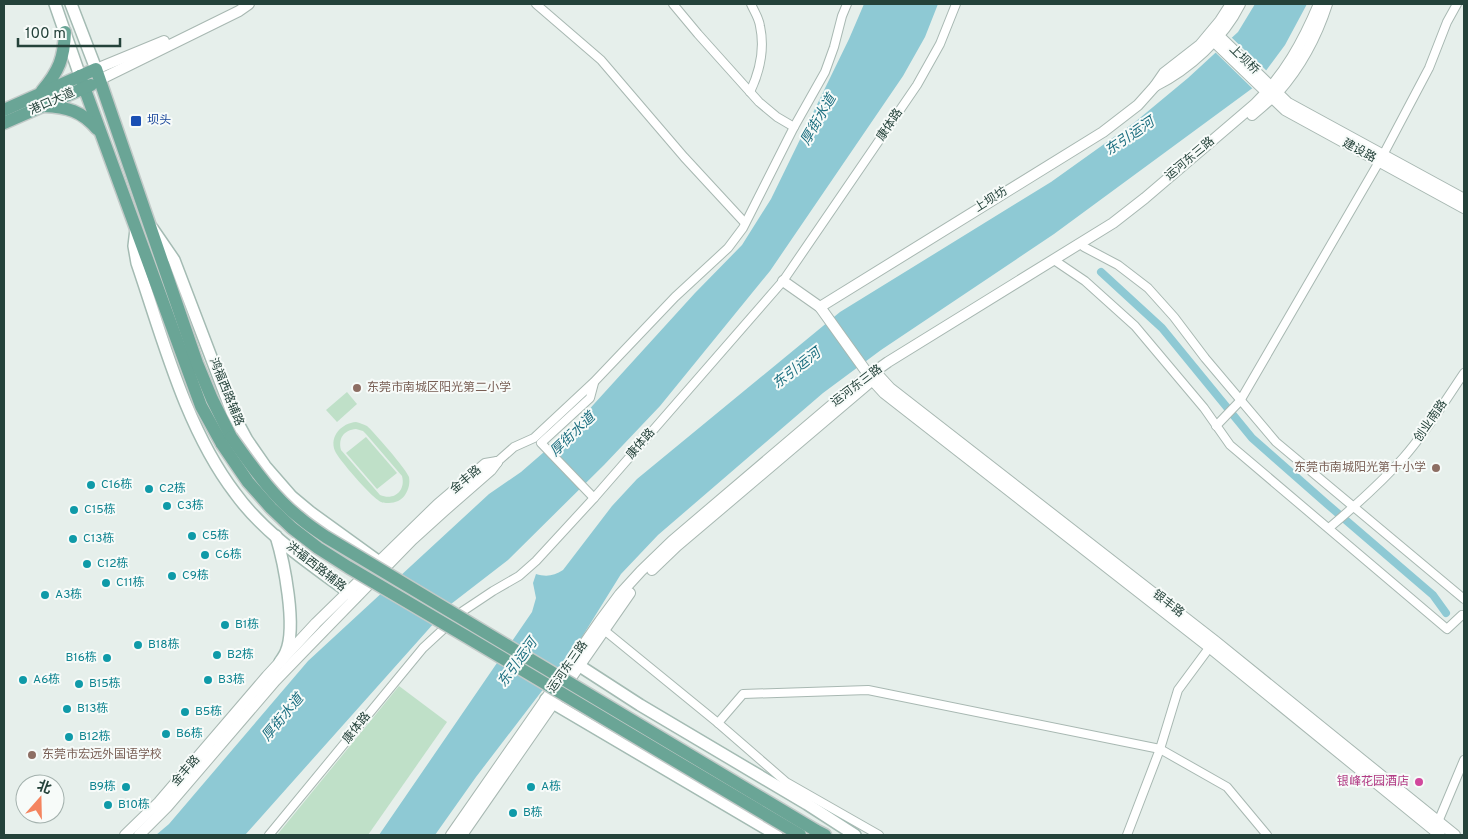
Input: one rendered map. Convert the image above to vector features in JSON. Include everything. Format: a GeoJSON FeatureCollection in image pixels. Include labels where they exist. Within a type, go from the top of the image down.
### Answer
{"type":"FeatureCollection","features":[{"type":"Feature","properties":{"kind":"main road"},"geometry":{"type":"LineString","coordinates":[[55,4],[201,406],[226,441],[248,482],[271,508],[292,528],[318,548],[348,567],[800,835]]}},
{"type":"Feature","properties":{"kind":"main road"},"geometry":{"type":"LineString","coordinates":[[71,4],[226,441],[279,499],[299,518],[326,537],[820,832]]}},
{"type":"Feature","properties":{"kind":"main road"},"geometry":{"type":"LineString","coordinates":[[65,32],[64,51],[60,66],[40,100],[77,112],[90,121],[102,135]]}},
{"type":"Feature","properties":{"kind":"main road","name":"港口大道"},"geometry":{"type":"LineString","coordinates":[[4,110],[40,100],[97,75]]}},
{"type":"Feature","properties":{"kind":"main road","name":"港口大道"},"geometry":{"type":"LineString","coordinates":[[4,123],[40,100]]}},
{"type":"Feature","properties":{"kind":"main road","name":"鸿福西路辅路"},"geometry":{"type":"LineString","coordinates":[[151,227],[174,260],[232,412],[247,440],[265,466],[292,497],[382,564]]}},
{"type":"Feature","properties":{"kind":"main road"},"geometry":{"type":"LineString","coordinates":[[136,229],[134,246],[137,263],[191,417],[213,461],[235,494],[276,536],[282,556],[288,592],[290,624],[289,641],[286,652],[280,662]]}},
{"type":"Feature","properties":{"kind":"main road","name":"洪福西路辅路"},"geometry":{"type":"LineString","coordinates":[[276,536],[352,594]]}},
{"type":"Feature","properties":{"kind":"main road"},"geometry":{"type":"LineString","coordinates":[[575,663],[640,705],[808,804],[855,835]]}},
{"type":"Feature","properties":{"kind":"main road"},"geometry":{"type":"LineString","coordinates":[[549,701],[777,835]]}},
{"type":"Feature","properties":{"kind":"street"},"geometry":{"type":"LineString","coordinates":[[97,75],[239,11],[249,4]]}},
{"type":"Feature","properties":{"kind":"street"},"geometry":{"type":"LineString","coordinates":[[536,4],[600,60],[684,157],[745,223]]}},
{"type":"Feature","properties":{"kind":"street"},"geometry":{"type":"LineString","coordinates":[[673,4],[759,102],[777,117],[794,127]]}},
{"type":"Feature","properties":{"kind":"street"},"geometry":{"type":"LineString","coordinates":[[750,92],[757,78],[762,53],[760,25],[751,4]]}},
{"type":"Feature","properties":{"kind":"street"},"geometry":{"type":"LineString","coordinates":[[497,462],[514,447],[534,438],[594,382],[675,297],[728,248],[745,223],[794,127],[825,72],[847,4]]}},
{"type":"Feature","properties":{"kind":"street","name":"康体路"},"geometry":{"type":"LineString","coordinates":[[269,835],[422,648],[463,611],[528,569],[594,498],[783,281],[917,84],[940,44],[956,4]]}},
{"type":"Feature","properties":{"kind":"street","name":"上坝坊"},"geometry":{"type":"LineString","coordinates":[[1216,38],[1220,21],[1231,4]]}},
{"type":"Feature","properties":{"kind":"street","name":"上坝坊"},"geometry":{"type":"LineString","coordinates":[[820,307],[1103,132],[1138,105],[1155,86],[1168,79],[1206,49],[1227,26],[1240,4]]}},
{"type":"Feature","properties":{"kind":"street","name":"运河东三路"},"geometry":{"type":"LineString","coordinates":[[1056,261],[1084,248],[1118,227],[1149,202],[1269,89],[1297,52],[1319,4]]}},
{"type":"Feature","properties":{"kind":"street","name":"运河东三路"},"geometry":{"type":"LineString","coordinates":[[462,835],[615,601],[641,571],[679,535],[853,387],[874,377],[1113,223],[1145,198],[1269,89],[1287,81],[1312,41],[1327,4]]}},
{"type":"Feature","properties":{"kind":"street"},"geometry":{"type":"LineString","coordinates":[[1219,423],[1240,401],[1382,159],[1430,68],[1447,22],[1458,4]]}},
{"type":"Feature","properties":{"kind":"street","name":"上坝桥"},"geometry":{"type":"LineString","coordinates":[[1216,38],[1269,89]]}},
{"type":"Feature","properties":{"kind":"street","name":"建设路"},"geometry":{"type":"LineString","coordinates":[[1269,89],[1284,110],[1294,116],[1464,199]]}},
{"type":"Feature","properties":{"kind":"street","name":"建设路"},"geometry":{"type":"LineString","coordinates":[[1382,159],[1464,208]]}},
{"type":"Feature","properties":{"kind":"street"},"geometry":{"type":"LineString","coordinates":[[1084,248],[1118,265],[1148,288],[1276,442],[1464,599]]}},
{"type":"Feature","properties":{"kind":"street"},"geometry":{"type":"LineString","coordinates":[[1056,261],[1084,281],[1136,326],[1204,408],[1219,423],[1230,445],[1331,526],[1447,629],[1463,615]]}},
{"type":"Feature","properties":{"kind":"street","name":"银丰路"},"geometry":{"type":"LineString","coordinates":[[783,281],[820,307],[874,377],[898,394],[1455,835]]}},
{"type":"Feature","properties":{"kind":"street","name":"创业南路"},"geometry":{"type":"LineString","coordinates":[[1331,526],[1381,482],[1405,456],[1427,428],[1464,373]]}},
{"type":"Feature","properties":{"kind":"street","name":"运河东三路"},"geometry":{"type":"LineString","coordinates":[[575,663],[604,630],[626,597],[646,575],[874,377]]}},
{"type":"Feature","properties":{"kind":"street"},"geometry":{"type":"LineString","coordinates":[[594,382],[590,398],[541,443],[594,498]]}},
{"type":"Feature","properties":{"kind":"street","name":"金丰路"},"geometry":{"type":"LineString","coordinates":[[139,835],[167,807],[352,594],[382,564],[491,470],[497,462]]}},
{"type":"Feature","properties":{"kind":"street","name":"金丰路"},"geometry":{"type":"LineString","coordinates":[[125,835],[159,802],[316,623],[352,594]]}},
{"type":"Feature","properties":{"kind":"street"},"geometry":{"type":"LineString","coordinates":[[604,630],[718,723],[786,782],[879,835]]}},
{"type":"Feature","properties":{"kind":"street"},"geometry":{"type":"LineString","coordinates":[[1126,835],[1160,749],[1178,690],[1212,644]]}},
{"type":"Feature","properties":{"kind":"street","name":"银丰路"},"geometry":{"type":"LineString","coordinates":[[1212,644],[1440,835]]}},
{"type":"Feature","properties":{"kind":"street"},"geometry":{"type":"LineString","coordinates":[[718,723],[743,694],[868,690],[1160,749],[1227,786],[1267,835]]}},
{"type":"Feature","properties":{"kind":"street","name":"运河东三路"},"geometry":{"type":"LineString","coordinates":[[451,835],[549,701]]}},
{"type":"Feature","properties":{"kind":"street"},"geometry":{"type":"LineString","coordinates":[[1438,822],[1464,760]]}},
{"type":"Feature","properties":{"kind":"green space"},"geometry":{"type":"Polygon","coordinates":[[[347,392],[357,404],[337,422],[326,410],[347,392]]]}},
{"type":"Feature","properties":{"kind":"green space"},"geometry":{"type":"Polygon","coordinates":[[[356,422],[367,426],[407,473],[409,486],[405,495],[400,500],[389,503],[379,501],[362,485],[335,451],[335,435],[351,423],[356,422]],[[356,429],[345,433],[340,442],[341,450],[380,495],[385,497],[394,496],[402,486],[402,476],[363,431],[356,429]]]}},
{"type":"Feature","properties":{"kind":"green space"},"geometry":{"type":"Polygon","coordinates":[[[366,437],[397,473],[377,489],[346,453],[366,437]]]}},
{"type":"Feature","properties":{"kind":"green space"},"geometry":{"type":"Polygon","coordinates":[[[399,686],[447,722],[368,835],[277,835],[399,686]]]}},
{"type":"Feature","properties":{"kind":"water","name":"厚街水道"},"geometry":{"type":"Polygon","coordinates":[[[864,4],[938,4],[925,37],[903,76],[770,271],[660,406],[604,465],[508,560],[451,604],[245,835],[156,835],[169,824],[308,661],[489,494],[521,472],[574,426],[695,293],[742,245],[771,199],[849,39],[864,4]]]}},
{"type":"Feature","properties":{"kind":"water","name":"东引运河"},"geometry":{"type":"Polygon","coordinates":[[[1255,4],[1307,4],[1285,45],[1254,87],[1054,234],[881,350],[823,393],[658,535],[621,574],[577,645],[476,777],[435,835],[379,835],[532,612],[536,598],[533,583],[536,574],[550,575],[563,570],[612,506],[637,479],[840,312],[1051,182],[1135,122],[1188,78],[1238,32],[1255,4]]]}},
{"type":"Feature","properties":{"kind":"pier"},"geometry":{"type":"Polygon","coordinates":[[[1230,36],[1269,73],[1254,90],[1214,51],[1230,36]]]}},
{"type":"Feature","properties":{"kind":"waterway"},"geometry":{"type":"LineString","coordinates":[[1101,272],[1162,328],[1252,438],[1433,595],[1446,613]]}},
{"type":"Feature","properties":{"kind":"place","name":"坝头"},"geometry":{"type":"Point","coordinates":[136,121]}},
{"type":"Feature","properties":{"kind":"place","name":"东莞市南城区阳光第二小学"},"geometry":{"type":"Point","coordinates":[357,388]}},
{"type":"Feature","properties":{"kind":"place","name":"东莞市南城阳光第十小学"},"geometry":{"type":"Point","coordinates":[1436,468]}},
{"type":"Feature","properties":{"kind":"place","name":"C16栋"},"geometry":{"type":"Point","coordinates":[91,485]}},
{"type":"Feature","properties":{"kind":"place","name":"C2栋"},"geometry":{"type":"Point","coordinates":[149,489]}},
{"type":"Feature","properties":{"kind":"place","name":"C3栋"},"geometry":{"type":"Point","coordinates":[167,506]}},
{"type":"Feature","properties":{"kind":"place","name":"C15栋"},"geometry":{"type":"Point","coordinates":[74,510]}},
{"type":"Feature","properties":{"kind":"place","name":"C5栋"},"geometry":{"type":"Point","coordinates":[192,536]}},
{"type":"Feature","properties":{"kind":"place","name":"C13栋"},"geometry":{"type":"Point","coordinates":[73,539]}},
{"type":"Feature","properties":{"kind":"place","name":"C6栋"},"geometry":{"type":"Point","coordinates":[205,555]}},
{"type":"Feature","properties":{"kind":"place","name":"C12栋"},"geometry":{"type":"Point","coordinates":[87,564]}},
{"type":"Feature","properties":{"kind":"place","name":"C9栋"},"geometry":{"type":"Point","coordinates":[172,576]}},
{"type":"Feature","properties":{"kind":"place","name":"C11栋"},"geometry":{"type":"Point","coordinates":[106,583]}},
{"type":"Feature","properties":{"kind":"place","name":"A3栋"},"geometry":{"type":"Point","coordinates":[45,595]}},
{"type":"Feature","properties":{"kind":"place","name":"B1栋"},"geometry":{"type":"Point","coordinates":[225,625]}},
{"type":"Feature","properties":{"kind":"place","name":"B18栋"},"geometry":{"type":"Point","coordinates":[138,645]}},
{"type":"Feature","properties":{"kind":"place","name":"B2栋"},"geometry":{"type":"Point","coordinates":[217,655]}},
{"type":"Feature","properties":{"kind":"place","name":"B16栋"},"geometry":{"type":"Point","coordinates":[107,658]}},
{"type":"Feature","properties":{"kind":"place","name":"A6栋"},"geometry":{"type":"Point","coordinates":[23,680]}},
{"type":"Feature","properties":{"kind":"place","name":"B3栋"},"geometry":{"type":"Point","coordinates":[208,680]}},
{"type":"Feature","properties":{"kind":"place","name":"B15栋"},"geometry":{"type":"Point","coordinates":[79,684]}},
{"type":"Feature","properties":{"kind":"place","name":"B13栋"},"geometry":{"type":"Point","coordinates":[67,709]}},
{"type":"Feature","properties":{"kind":"place","name":"B5栋"},"geometry":{"type":"Point","coordinates":[185,712]}},
{"type":"Feature","properties":{"kind":"place","name":"B6栋"},"geometry":{"type":"Point","coordinates":[166,734]}},
{"type":"Feature","properties":{"kind":"place","name":"B12栋"},"geometry":{"type":"Point","coordinates":[69,737]}},
{"type":"Feature","properties":{"kind":"place","name":"东莞市宏远外国语学校"},"geometry":{"type":"Point","coordinates":[32,755]}},
{"type":"Feature","properties":{"kind":"place","name":"银峰花园酒店"},"geometry":{"type":"Point","coordinates":[1419,782]}},
{"type":"Feature","properties":{"kind":"place","name":"B9栋"},"geometry":{"type":"Point","coordinates":[126,787]}},
{"type":"Feature","properties":{"kind":"place","name":"A栋"},"geometry":{"type":"Point","coordinates":[531,787]}},
{"type":"Feature","properties":{"kind":"place","name":"B10栋"},"geometry":{"type":"Point","coordinates":[108,805]}},
{"type":"Feature","properties":{"kind":"place","name":"B栋"},"geometry":{"type":"Point","coordinates":[513,813]}}]}
